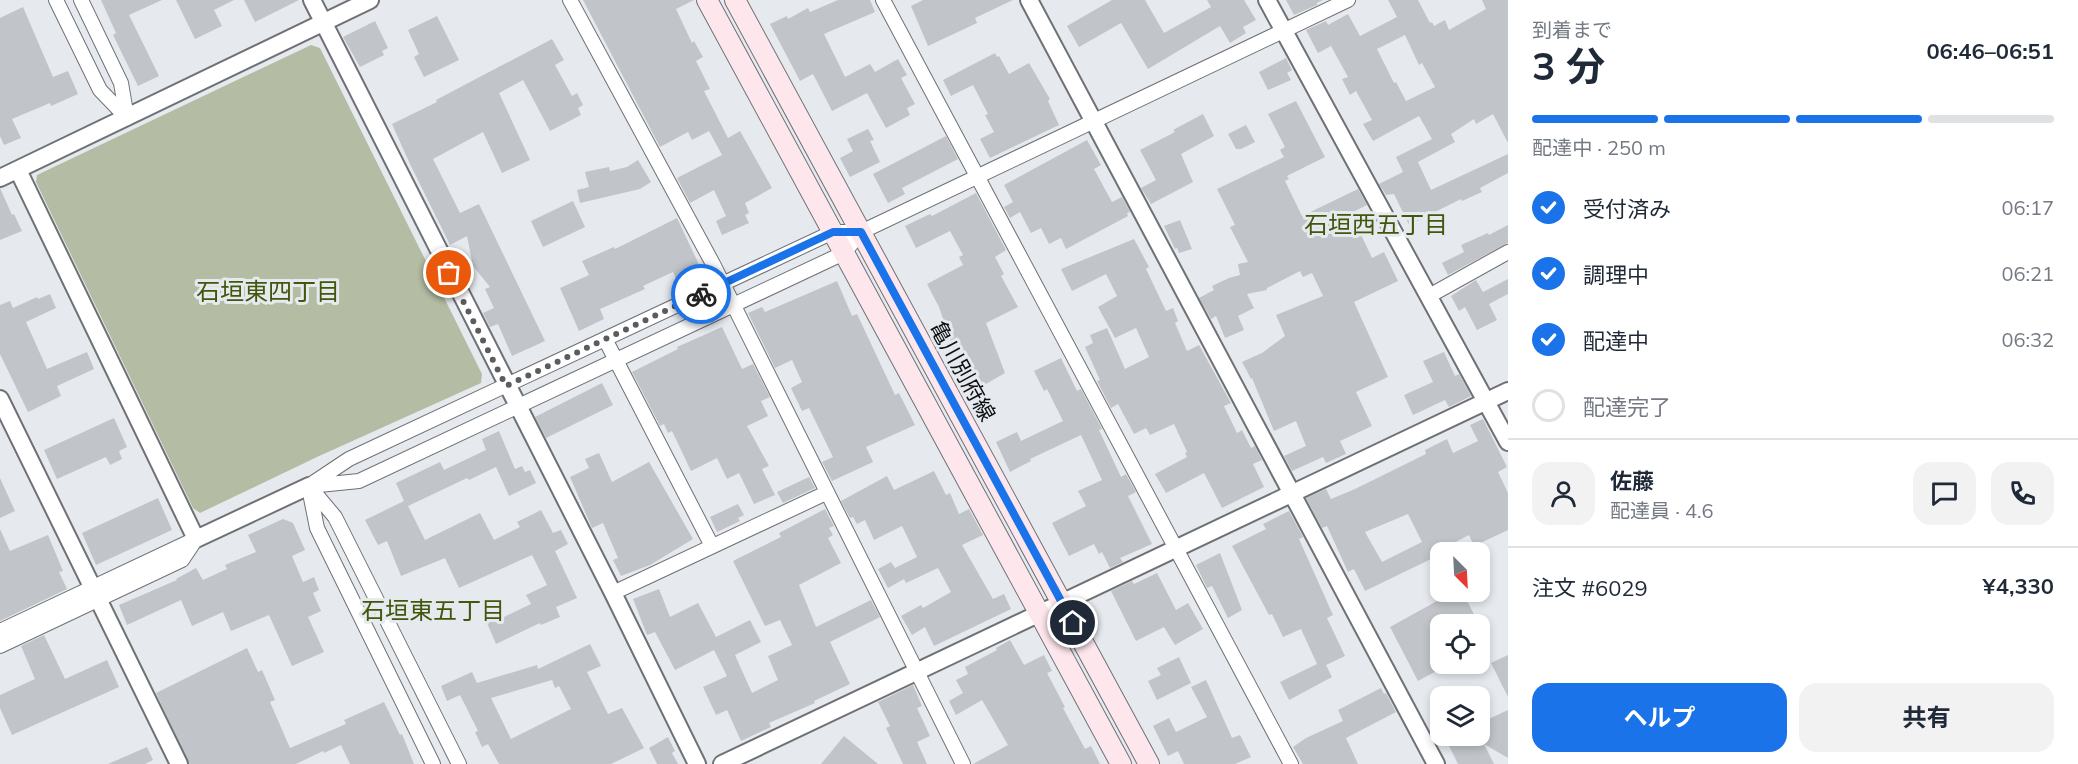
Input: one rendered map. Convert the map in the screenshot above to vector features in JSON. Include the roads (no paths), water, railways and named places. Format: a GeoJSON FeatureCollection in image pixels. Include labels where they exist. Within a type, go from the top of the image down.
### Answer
{"type":"FeatureCollection","features":[{"type":"Feature","properties":{"kind":"main road"},"geometry":{"type":"LineString","coordinates":[[707,0],[1121,764]]}},
{"type":"Feature","properties":{"kind":"main road","name":"亀川別府線"},"geometry":{"type":"LineString","coordinates":[[735,0],[1149,764]]}},
{"type":"Feature","properties":{"kind":"street"},"geometry":{"type":"LineString","coordinates":[[56,0],[100,90],[127,118]]}},
{"type":"Feature","properties":{"kind":"street"},"geometry":{"type":"LineString","coordinates":[[81,0],[121,83],[127,118]]}},
{"type":"Feature","properties":{"kind":"street"},"geometry":{"type":"LineString","coordinates":[[312,0],[697,764]]}},
{"type":"Feature","properties":{"kind":"street"},"geometry":{"type":"LineString","coordinates":[[0,178],[370,0]]}},
{"type":"Feature","properties":{"kind":"street"},"geometry":{"type":"LineString","coordinates":[[570,0],[723,284],[963,764]]}},
{"type":"Feature","properties":{"kind":"street"},"geometry":{"type":"LineString","coordinates":[[883,0],[1291,764]]}},
{"type":"Feature","properties":{"kind":"street"},"geometry":{"type":"LineString","coordinates":[[1029,0],[1436,764]]}},
{"type":"Feature","properties":{"kind":"street"},"geometry":{"type":"LineString","coordinates":[[1267,0],[1508,442]]}},
{"type":"Feature","properties":{"kind":"street"},"geometry":{"type":"LineString","coordinates":[[0,646],[196,538],[309,486],[349,459],[833,232],[861,232],[1348,0]]}},
{"type":"Feature","properties":{"kind":"street"},"geometry":{"type":"LineString","coordinates":[[18,170],[196,538]]}},
{"type":"Feature","properties":{"kind":"street"},"geometry":{"type":"LineString","coordinates":[[309,486],[359,481],[844,253],[861,232]]}},
{"type":"Feature","properties":{"kind":"street"},"geometry":{"type":"LineString","coordinates":[[1430,296],[1508,252]]}},
{"type":"Feature","properties":{"kind":"street"},"geometry":{"type":"LineString","coordinates":[[605,339],[712,546]]}},
{"type":"Feature","properties":{"kind":"street"},"geometry":{"type":"LineString","coordinates":[[722,764],[1508,391]]}},
{"type":"Feature","properties":{"kind":"street"},"geometry":{"type":"LineString","coordinates":[[0,399],[179,764]]}},
{"type":"Feature","properties":{"kind":"street"},"geometry":{"type":"LineString","coordinates":[[309,486],[317,528],[433,764]]}},
{"type":"Feature","properties":{"kind":"street"},"geometry":{"type":"LineString","coordinates":[[309,486],[335,517],[459,764]]}},
{"type":"Feature","properties":{"kind":"street"},"geometry":{"type":"LineString","coordinates":[[612,593],[826,493]]}},
{"type":"Feature","properties":{"kind":"street"},"geometry":{"type":"LineString","coordinates":[[0,631],[95,593]]}},
{"type":"Feature","properties":{"kind":"district","name":"石垣西五丁目"},"geometry":{"type":"Point","coordinates":[1376,225]}},
{"type":"Feature","properties":{"kind":"district","name":"石垣東四丁目"},"geometry":{"type":"Point","coordinates":[268,292]}},
{"type":"Feature","properties":{"kind":"district","name":"石垣東五丁目"},"geometry":{"type":"Point","coordinates":[433,611]}}]}
